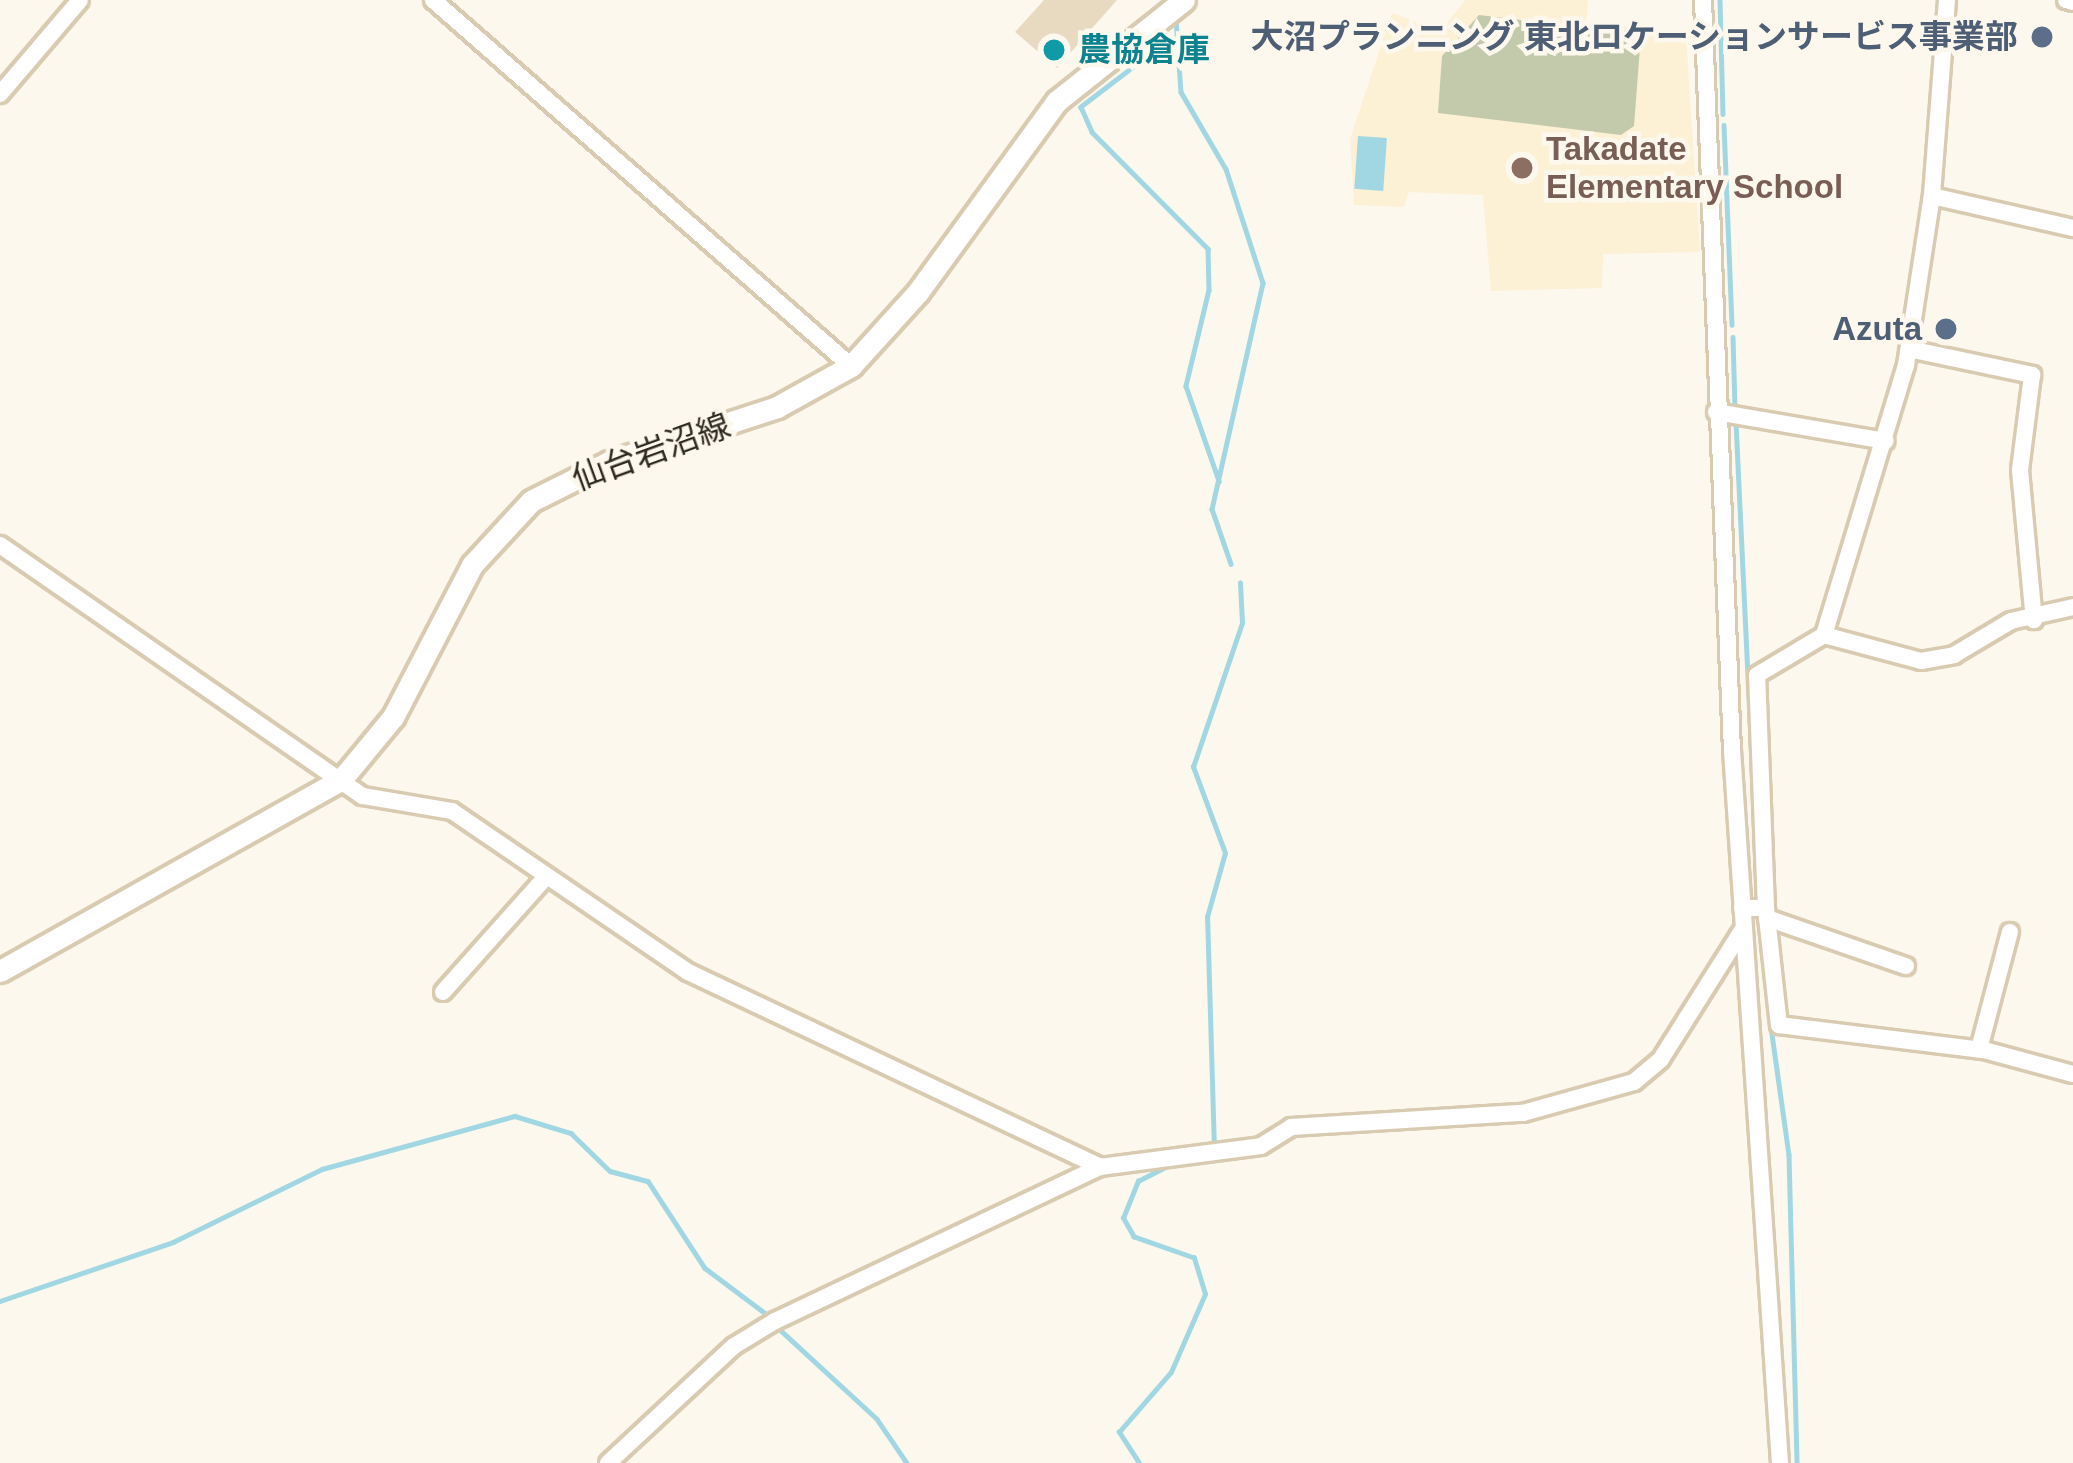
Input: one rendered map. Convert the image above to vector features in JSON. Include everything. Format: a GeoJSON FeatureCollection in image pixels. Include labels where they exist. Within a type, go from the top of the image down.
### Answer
{"type":"FeatureCollection","features":[{"type":"Feature","properties":{"kind":"main road","name":"仙台岩沼線"},"geometry":{"type":"LineString","coordinates":[[0,971],[341,780],[393,717],[472,566],[531,501],[609,462],[777,407],[851,366],[918,292],[1057,101],[1183,1]]}},
{"type":"Feature","properties":{"kind":"street"},"geometry":{"type":"LineString","coordinates":[[0,94],[80,0]]}},
{"type":"Feature","properties":{"kind":"street"},"geometry":{"type":"LineString","coordinates":[[433,0],[851,366]]}},
{"type":"Feature","properties":{"kind":"street"},"geometry":{"type":"LineString","coordinates":[[1703,0],[1716,412],[1758,910],[1789,1027],[1980,1043],[2073,1073]]}},
{"type":"Feature","properties":{"kind":"street"},"geometry":{"type":"LineString","coordinates":[[608,1463],[772,1323],[1100,1167],[1284,1137],[1523,1113],[1634,1082],[1661,1059],[1758,910],[1757,675],[1824,635],[1886,441],[1909,349],[1932,196],[1947,0]]}},
{"type":"Feature","properties":{"kind":"street"},"geometry":{"type":"LineString","coordinates":[[1932,196],[2073,228]]}},
{"type":"Feature","properties":{"kind":"street"},"geometry":{"type":"LineString","coordinates":[[1909,349],[2032,375],[2020,470],[2034,620]]}},
{"type":"Feature","properties":{"kind":"street"},"geometry":{"type":"LineString","coordinates":[[1716,412],[1886,441]]}},
{"type":"Feature","properties":{"kind":"street"},"geometry":{"type":"LineString","coordinates":[[0,545],[341,780],[382,802],[452,811],[643,946],[817,1040],[1100,1167]]}},
{"type":"Feature","properties":{"kind":"street"},"geometry":{"type":"LineString","coordinates":[[1824,635],[1922,661],[2073,607]]}},
{"type":"Feature","properties":{"kind":"street"},"geometry":{"type":"LineString","coordinates":[[443,992],[546,877]]}},
{"type":"Feature","properties":{"kind":"street"},"geometry":{"type":"LineString","coordinates":[[1758,910],[1906,966]]}},
{"type":"Feature","properties":{"kind":"street"},"geometry":{"type":"LineString","coordinates":[[1743,929],[1780,1463]]}},
{"type":"Feature","properties":{"kind":"street"},"geometry":{"type":"LineString","coordinates":[[1980,1043],[2010,932]]}},
{"type":"Feature","properties":{"kind":"shaded area","name":"Takadate Elementary School"},"geometry":{"type":"Polygon","coordinates":[[[1465,0],[1588,0],[1586,21],[1686,36],[1700,252],[1603,254],[1602,288],[1491,291],[1483,195],[1409,192],[1404,207],[1354,205],[1350,139],[1392,13],[1441,31],[1465,0]]]}},
{"type":"Feature","properties":{"kind":"green space"},"geometry":{"type":"Polygon","coordinates":[[[1479,15],[1641,34],[1634,126],[1621,135],[1438,113],[1442,56],[1479,15]]]}},
{"type":"Feature","properties":{"kind":"water"},"geometry":{"type":"Polygon","coordinates":[[[1358,136],[1387,138],[1383,191],[1354,189],[1358,136]]]}},
{"type":"Feature","properties":{"kind":"building","name":"農協倉庫"},"geometry":{"type":"Polygon","coordinates":[[[1044,0],[1117,0],[1057,68],[1015,32],[1044,0]]]}},
{"type":"Feature","properties":{"kind":"waterway"},"geometry":{"type":"LineString","coordinates":[[1720,0],[1723,114]]}},
{"type":"Feature","properties":{"kind":"waterway"},"geometry":{"type":"LineString","coordinates":[[1176,19],[1181,92],[1226,169],[1263,283],[1212,509],[1231,564]]}},
{"type":"Feature","properties":{"kind":"waterway"},"geometry":{"type":"LineString","coordinates":[[1169,25],[1149,55],[1081,107],[1092,132],[1208,249],[1209,290],[1186,386],[1219,481]]}},
{"type":"Feature","properties":{"kind":"waterway"},"geometry":{"type":"LineString","coordinates":[[1724,125],[1732,325]]}},
{"type":"Feature","properties":{"kind":"waterway"},"geometry":{"type":"LineString","coordinates":[[1733,337],[1735,410]]}},
{"type":"Feature","properties":{"kind":"waterway"},"geometry":{"type":"LineString","coordinates":[[1736,422],[1753,788]]}},
{"type":"Feature","properties":{"kind":"waterway"},"geometry":{"type":"LineString","coordinates":[[1214,1150],[1207,917],[1225,853],[1193,767],[1242,623],[1240,583]]}},
{"type":"Feature","properties":{"kind":"waterway"},"geometry":{"type":"LineString","coordinates":[[1771,1027],[1789,1155],[1797,1463]]}},
{"type":"Feature","properties":{"kind":"waterway"},"geometry":{"type":"LineString","coordinates":[[0,1301],[173,1242],[322,1169],[515,1116],[571,1133],[610,1171],[648,1181],[705,1268],[769,1316]]}},
{"type":"Feature","properties":{"kind":"waterway"},"geometry":{"type":"LineString","coordinates":[[1139,1463],[1119,1432],[1171,1372],[1205,1294],[1194,1258],[1134,1237],[1123,1218],[1138,1181],[1167,1166]]}},
{"type":"Feature","properties":{"kind":"waterway"},"geometry":{"type":"LineString","coordinates":[[776,1326],[877,1419],[907,1463]]}},
{"type":"Feature","properties":{"kind":"place","name":"大沼プランニング 東北ロケーションサービス事業部"},"geometry":{"type":"Point","coordinates":[2042,37]}},
{"type":"Feature","properties":{"kind":"place","name":"農協倉庫"},"geometry":{"type":"Point","coordinates":[1054,50]}},
{"type":"Feature","properties":{"kind":"place","name":"Takadate Elementary School"},"geometry":{"type":"Point","coordinates":[1522,168]}},
{"type":"Feature","properties":{"kind":"place","name":"Azuta"},"geometry":{"type":"Point","coordinates":[1946,329]}}]}
